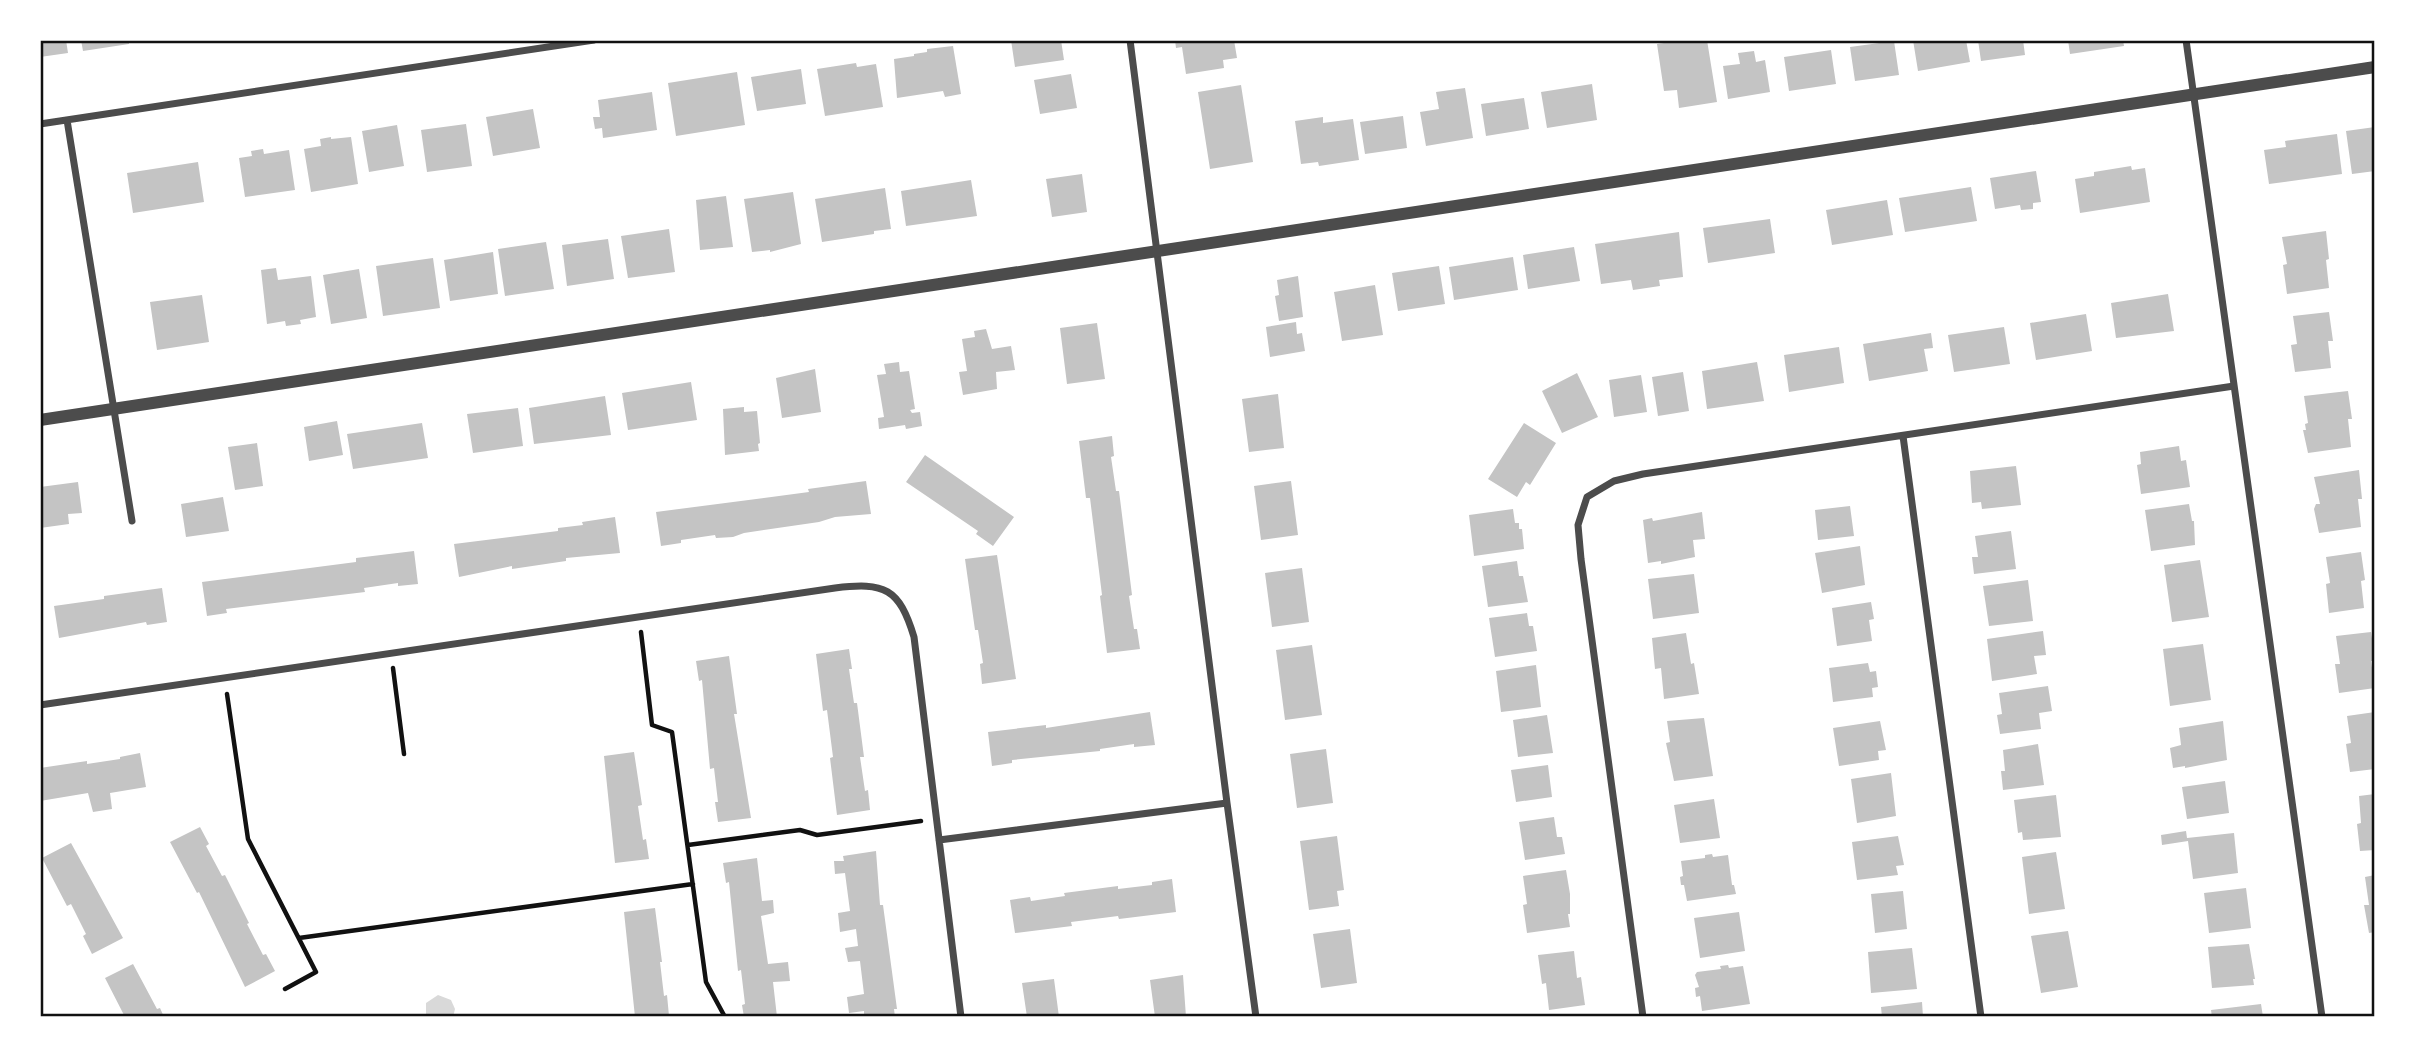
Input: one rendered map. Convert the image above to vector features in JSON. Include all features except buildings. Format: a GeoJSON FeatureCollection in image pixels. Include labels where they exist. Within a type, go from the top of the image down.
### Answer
{"type":"FeatureCollection","features":[{"type":"Feature","properties":{"kind":"street"},"geometry":{"type":"LineString","coordinates":[[40,124],[594,40]]}},
{"type":"Feature","properties":{"kind":"street"},"geometry":{"type":"LineString","coordinates":[[1130,40],[1256,1017]]}},
{"type":"Feature","properties":{"kind":"street"},"geometry":{"type":"LineString","coordinates":[[2186,40],[2322,1017]]}},
{"type":"Feature","properties":{"kind":"street"},"geometry":{"type":"LineString","coordinates":[[40,420],[2375,67]]}},
{"type":"Feature","properties":{"kind":"street"},"geometry":{"type":"LineString","coordinates":[[67,120],[132,522]]}},
{"type":"Feature","properties":{"kind":"street"},"geometry":{"type":"LineString","coordinates":[[1643,1017],[1581,559],[1578,525],[1587,497],[1614,481],[1643,474],[2234,386]]}},
{"type":"Feature","properties":{"kind":"street"},"geometry":{"type":"LineString","coordinates":[[1903,436],[1981,1017]]}},
{"type":"Feature","properties":{"kind":"street"},"geometry":{"type":"LineString","coordinates":[[40,705],[860,585],[882,589],[895,597],[906,611],[914,637],[961,1017]]}},
{"type":"Feature","properties":{"kind":"street"},"geometry":{"type":"LineString","coordinates":[[939,840],[1227,803]]}},
{"type":"Feature","properties":{"kind":"path"},"geometry":{"type":"LineString","coordinates":[[639,617],[652,725],[672,732],[706,982],[725,1017]]}},
{"type":"Feature","properties":{"kind":"path"},"geometry":{"type":"LineString","coordinates":[[392,654],[404,754]]}},
{"type":"Feature","properties":{"kind":"path"},"geometry":{"type":"LineString","coordinates":[[225,679],[248,839],[316,972],[285,989]]}},
{"type":"Feature","properties":{"kind":"path"},"geometry":{"type":"LineString","coordinates":[[688,845],[800,830],[817,835],[936,819]]}},
{"type":"Feature","properties":{"kind":"path"},"geometry":{"type":"LineString","coordinates":[[299,938],[693,884]]}},
{"type":"Feature","properties":{"kind":"shaded area"},"geometry":{"type":"Polygon","coordinates":[[[438,995],[451,1000],[455,1009],[453,1017],[426,1017],[426,1003],[438,995]]]}}]}
